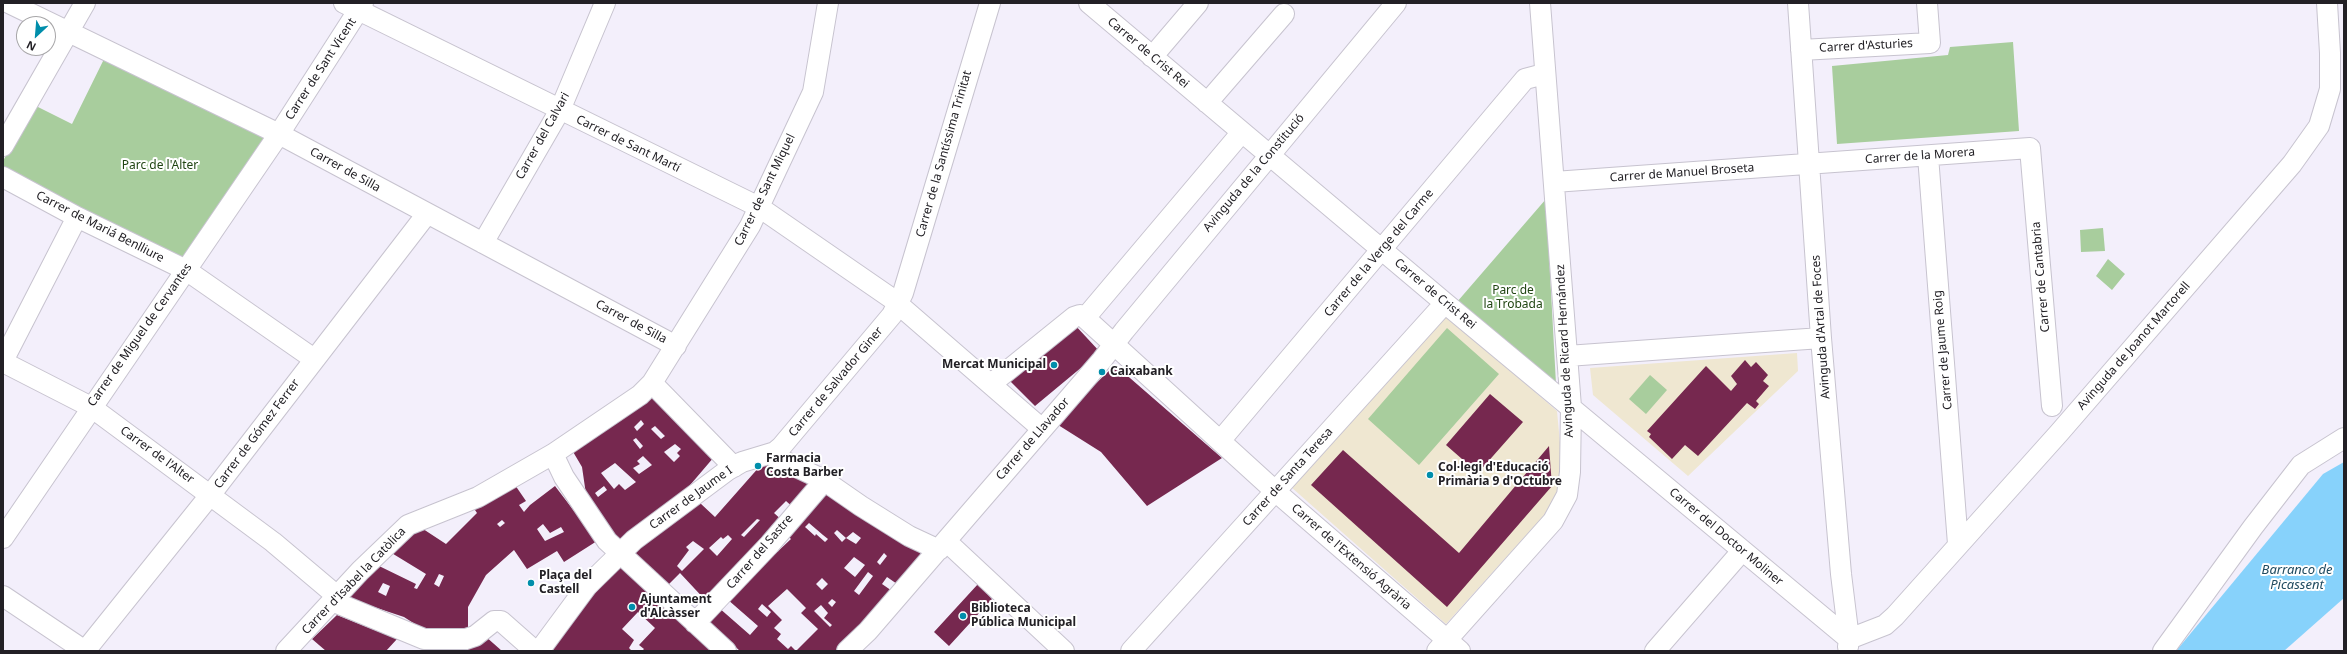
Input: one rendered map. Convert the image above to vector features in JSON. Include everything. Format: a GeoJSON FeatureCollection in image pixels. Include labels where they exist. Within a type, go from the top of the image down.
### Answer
{"type":"FeatureCollection","features":[{"type":"Feature","properties":{"kind":"street","name":"Carrer de Silla"},"geometry":{"type":"LineString","coordinates":[[8,3],[278,134],[426,215],[483,243],[676,346]]}},
{"type":"Feature","properties":{"kind":"street"},"geometry":{"type":"LineString","coordinates":[[3,146],[85,3]]}},
{"type":"Feature","properties":{"kind":"street","name":"Carrer del Calvari"},"geometry":{"type":"LineString","coordinates":[[483,243],[560,110],[605,3]]}},
{"type":"Feature","properties":{"kind":"street","name":"Carrer de Sant Miquel"},"geometry":{"type":"LineString","coordinates":[[652,384],[750,226],[813,92],[828,3]]}},
{"type":"Feature","properties":{"kind":"street","name":"Carrer de la Santíssima Trinitat"},"geometry":{"type":"LineString","coordinates":[[899,305],[990,3]]}},
{"type":"Feature","properties":{"kind":"street","name":"Carrer de Crist Rei"},"geometry":{"type":"LineString","coordinates":[[1089,3],[1444,303],[1571,407]]}},
{"type":"Feature","properties":{"kind":"street"},"geometry":{"type":"LineString","coordinates":[[1152,57],[1198,3]]}},
{"type":"Feature","properties":{"kind":"street","name":"Avinguda de la Constitució"},"geometry":{"type":"LineString","coordinates":[[1113,345],[1396,3]]}},
{"type":"Feature","properties":{"kind":"street","name":"Avinguda de Ricard Hernández"},"geometry":{"type":"LineString","coordinates":[[1448,647],[1553,521],[1567,495],[1571,407],[1554,182],[1544,74],[1540,3]]}},
{"type":"Feature","properties":{"kind":"street","name":"Avinguda d'Artal de Foces"},"geometry":{"type":"LineString","coordinates":[[1798,3],[1821,338],[1848,645]]}},
{"type":"Feature","properties":{"kind":"street","name":"Carrer d'Asturies"},"geometry":{"type":"LineString","coordinates":[[1801,50],[1930,43],[1927,3]]}},
{"type":"Feature","properties":{"kind":"street","name":"Avinguda de Joanot Martorell"},"geometry":{"type":"LineString","coordinates":[[1848,645],[1885,625],[2059,433],[2292,164],[2319,126],[2330,89],[2330,53],[2327,3]]}},
{"type":"Feature","properties":{"kind":"street","name":"Carrer de Sant Martí"},"geometry":{"type":"LineString","coordinates":[[355,5],[560,110],[759,207],[868,281],[899,305],[1041,428]]}},
{"type":"Feature","properties":{"kind":"street","name":"Carrer de Sant Vicent"},"geometry":{"type":"LineString","coordinates":[[278,134],[355,5]]}},
{"type":"Feature","properties":{"kind":"street"},"geometry":{"type":"LineString","coordinates":[[1207,103],[1284,14]]}},
{"type":"Feature","properties":{"kind":"street","name":"Carrer de la Verge del Carme"},"geometry":{"type":"LineString","coordinates":[[1220,441],[1525,79],[1544,74]]}},
{"type":"Feature","properties":{"kind":"street"},"geometry":{"type":"LineString","coordinates":[[1085,318],[1242,132]]}},
{"type":"Feature","properties":{"kind":"street","name":"Carrer de Miguel de Cervantes"},"geometry":{"type":"LineString","coordinates":[[3,538],[278,134]]}},
{"type":"Feature","properties":{"kind":"street","name":"Carrer de la Morera"},"geometry":{"type":"LineString","coordinates":[[1810,164],[2030,148]]}},
{"type":"Feature","properties":{"kind":"street","name":"Carrer de Cantabria"},"geometry":{"type":"LineString","coordinates":[[2030,148],[2052,406]]}},
{"type":"Feature","properties":{"kind":"street","name":"Carrer de Jaume Roig"},"geometry":{"type":"LineString","coordinates":[[1928,156],[1958,544]]}},
{"type":"Feature","properties":{"kind":"street","name":"Carrer de Manuel Broseta"},"geometry":{"type":"LineString","coordinates":[[1554,182],[1810,164]]}},
{"type":"Feature","properties":{"kind":"street","name":"Carrer de Mariá Benlliure"},"geometry":{"type":"LineString","coordinates":[[3,177],[77,217],[186,270],[314,359]]}},
{"type":"Feature","properties":{"kind":"street","name":"Carrer de Gómez Ferrer"},"geometry":{"type":"LineString","coordinates":[[85,651],[211,494],[426,215]]}},
{"type":"Feature","properties":{"kind":"street"},"geometry":{"type":"LineString","coordinates":[[3,361],[77,217]]}},
{"type":"Feature","properties":{"kind":"street","name":"Carrer de Santa Teresa"},"geometry":{"type":"LineString","coordinates":[[1131,651],[1444,303]]}},
{"type":"Feature","properties":{"kind":"street","name":"Carrer de Salvador Giner"},"geometry":{"type":"LineString","coordinates":[[769,454],[788,440],[899,305]]}},
{"type":"Feature","properties":{"kind":"street"},"geometry":{"type":"LineString","coordinates":[[991,384],[1074,317],[1080,315],[1113,345]]}},
{"type":"Feature","properties":{"kind":"street"},"geometry":{"type":"LineString","coordinates":[[1567,356],[1821,338]]}},
{"type":"Feature","properties":{"kind":"street","name":"Carrer de Llavador"},"geometry":{"type":"LineString","coordinates":[[847,651],[868,632],[1113,345]]}},
{"type":"Feature","properties":{"kind":"street","name":"Carrer de l'Extensió Agrària"},"geometry":{"type":"LineString","coordinates":[[1113,345],[1448,647]]}},
{"type":"Feature","properties":{"kind":"street","name":"Carrer de l'Alter"},"geometry":{"type":"LineString","coordinates":[[3,361],[91,407],[211,494],[273,542],[335,599],[424,639],[453,640],[470,638],[475,636],[494,621],[501,621],[535,651]]}},
{"type":"Feature","properties":{"kind":"street"},"geometry":{"type":"LineString","coordinates":[[652,384],[734,467]]}},
{"type":"Feature","properties":{"kind":"street","name":"Carrer d'Isabel la Catòlica"},"geometry":{"type":"LineString","coordinates":[[286,651],[408,525],[478,497],[553,454],[640,395],[652,384]]}},
{"type":"Feature","properties":{"kind":"street","name":"Carrer del Doctor Moliner"},"geometry":{"type":"LineString","coordinates":[[1571,407],[1742,551],[1848,645]]}},
{"type":"Feature","properties":{"kind":"street"},"geometry":{"type":"LineString","coordinates":[[1570,446],[1583,437],[1604,434]]}},
{"type":"Feature","properties":{"kind":"street"},"geometry":{"type":"LineString","coordinates":[[2163,651],[2253,527],[2301,465],[2344,438]]}},
{"type":"Feature","properties":{"kind":"street"},"geometry":{"type":"LineString","coordinates":[[553,454],[586,510],[607,541],[618,554],[726,651]]}},
{"type":"Feature","properties":{"kind":"street"},"geometry":{"type":"LineString","coordinates":[[769,454],[787,461],[824,481],[909,536],[942,545],[1064,651]]}},
{"type":"Feature","properties":{"kind":"street","name":"Carrer de Jaume I"},"geometry":{"type":"LineString","coordinates":[[618,554],[658,521],[734,467],[760,456],[769,454]]}},
{"type":"Feature","properties":{"kind":"street","name":"Carrer del Sastre"},"geometry":{"type":"LineString","coordinates":[[695,623],[770,544],[824,481]]}},
{"type":"Feature","properties":{"kind":"street"},"geometry":{"type":"LineString","coordinates":[[1655,651],[1742,551]]}},
{"type":"Feature","properties":{"kind":"street"},"geometry":{"type":"LineString","coordinates":[[539,651],[587,586],[618,554]]}},
{"type":"Feature","properties":{"kind":"street"},"geometry":{"type":"LineString","coordinates":[[3,596],[85,651]]}},
{"type":"Feature","properties":{"kind":"shaded area","name":"Col·legi d'Educació Primària 9 d'Octubre"},"geometry":{"type":"Polygon","coordinates":[[[1445,314],[1557,411],[1562,464],[1557,491],[1549,510],[1446,624],[1291,487],[1445,314]]]}},
{"type":"Feature","properties":{"kind":"shaded area"},"geometry":{"type":"Polygon","coordinates":[[[1797,353],[1798,371],[1688,476],[1593,395],[1590,368],[1797,353]]]}},
{"type":"Feature","properties":{"kind":"green space"},"geometry":{"type":"Polygon","coordinates":[[[2013,42],[2019,131],[1837,144],[1832,66],[1948,55],[1950,47],[2013,42]]]}},
{"type":"Feature","properties":{"kind":"green space","name":"Parc de l'Alter"},"geometry":{"type":"Polygon","coordinates":[[[105,57],[269,139],[183,260],[3,168],[3,161],[34,105],[72,124],[105,57]]]}},
{"type":"Feature","properties":{"kind":"green space","name":"Parc de la Trobada"},"geometry":{"type":"Polygon","coordinates":[[[1546,199],[1556,384],[1457,302],[1546,199]]]}},
{"type":"Feature","properties":{"kind":"green space"},"geometry":{"type":"Polygon","coordinates":[[[2103,228],[2105,251],[2081,252],[2080,230],[2103,228]]]}},
{"type":"Feature","properties":{"kind":"green space"},"geometry":{"type":"Polygon","coordinates":[[[2108,259],[2125,274],[2112,290],[2096,276],[2108,259]]]}},
{"type":"Feature","properties":{"kind":"green space"},"geometry":{"type":"Polygon","coordinates":[[[1447,328],[1499,374],[1419,465],[1368,419],[1447,328]]]}},
{"type":"Feature","properties":{"kind":"green space"},"geometry":{"type":"Polygon","coordinates":[[[1650,375],[1667,390],[1646,414],[1629,399],[1650,375]]]}},
{"type":"Feature","properties":{"kind":"water","name":"Barranco de Picassent"},"geometry":{"type":"Polygon","coordinates":[[[2344,462],[2344,598],[2284,651],[2176,651],[2323,474],[2344,462]]]}},
{"type":"Feature","properties":{"kind":"building","name":"Mercat Municipal"},"geometry":{"type":"Polygon","coordinates":[[[1074,324],[1100,352],[1035,406],[1008,379],[1074,324]]]}},
{"type":"Feature","properties":{"kind":"building"},"geometry":{"type":"Polygon","coordinates":[[[1745,360],[1751,367],[1756,362],[1768,375],[1763,381],[1769,386],[1756,401],[1759,404],[1755,409],[1747,403],[1698,456],[1685,445],[1672,459],[1649,437],[1651,434],[1647,431],[1706,366],[1731,391],[1737,384],[1731,376],[1745,360]]]}},
{"type":"Feature","properties":{"kind":"building"},"geometry":{"type":"Polygon","coordinates":[[[1115,365],[1222,458],[1147,506],[1101,452],[1055,423],[1115,365]]]}},
{"type":"Feature","properties":{"kind":"building"},"geometry":{"type":"Polygon","coordinates":[[[1490,394],[1523,422],[1478,473],[1446,445],[1490,394]]]}},
{"type":"Feature","properties":{"kind":"building"},"geometry":{"type":"Polygon","coordinates":[[[653,395],[714,457],[685,491],[619,541],[587,501],[582,467],[572,450],[653,395]],[[641,420],[634,427],[637,431],[644,424],[641,420]],[[655,426],[651,429],[661,439],[665,436],[655,426]],[[636,438],[633,440],[640,449],[643,446],[636,438]],[[675,444],[664,452],[674,462],[680,456],[677,453],[681,449],[675,444]],[[643,456],[637,461],[640,464],[633,468],[639,474],[652,465],[643,456]],[[615,463],[601,473],[614,489],[619,484],[625,490],[636,482],[615,463]],[[604,486],[595,493],[598,497],[607,490],[604,486]]]}},
{"type":"Feature","properties":{"kind":"building"},"geometry":{"type":"Polygon","coordinates":[[[1549,446],[1552,486],[1447,607],[1311,485],[1343,450],[1459,553],[1549,446]]]}},
{"type":"Feature","properties":{"kind":"building"},"geometry":{"type":"Polygon","coordinates":[[[768,457],[819,481],[795,509],[786,501],[774,513],[784,522],[708,603],[680,573],[668,585],[633,553],[700,503],[715,517],[768,457]],[[757,519],[741,535],[744,537],[760,520],[757,519]],[[728,535],[723,539],[721,537],[709,548],[717,556],[732,539],[728,535]],[[693,541],[686,547],[689,550],[677,566],[682,571],[704,549],[693,541]]]}},
{"type":"Feature","properties":{"kind":"building"},"geometry":{"type":"Polygon","coordinates":[[[515,485],[526,501],[519,505],[524,512],[530,505],[555,486],[597,541],[564,562],[557,551],[527,569],[514,550],[486,575],[468,607],[468,632],[432,635],[404,617],[344,597],[377,565],[416,584],[414,588],[417,589],[426,574],[390,552],[417,525],[446,544],[477,513],[473,507],[515,485]],[[502,520],[497,524],[500,527],[505,523],[502,520]],[[543,524],[537,529],[545,541],[564,532],[561,527],[550,533],[543,524]],[[439,574],[434,584],[439,587],[444,576],[439,574]],[[383,583],[378,592],[386,596],[390,586],[383,583]]]}},
{"type":"Feature","properties":{"kind":"building"},"geometry":{"type":"Polygon","coordinates":[[[830,488],[927,550],[900,586],[887,577],[882,584],[895,593],[837,651],[796,651],[740,651],[706,620],[718,607],[750,635],[758,626],[727,599],[773,552],[775,554],[791,539],[789,537],[830,488]],[[809,523],[805,527],[815,536],[816,534],[825,542],[828,539],[809,523]],[[837,530],[834,533],[842,542],[846,538],[837,530]],[[853,532],[846,538],[856,544],[861,538],[853,532]],[[884,553],[877,562],[880,565],[887,556],[884,553]],[[854,557],[844,568],[855,577],[865,565],[854,557]],[[868,572],[854,591],[859,595],[873,576],[868,572]],[[822,578],[816,584],[822,590],[828,584],[822,578]],[[787,589],[768,606],[782,620],[774,628],[781,634],[777,639],[788,649],[791,646],[796,651],[818,629],[801,613],[806,608],[787,589]],[[832,599],[828,603],[832,607],[836,602],[832,599]],[[762,604],[758,609],[767,617],[771,612],[762,604]],[[821,605],[814,611],[830,627],[832,625],[824,618],[828,613],[821,605]]]}},
{"type":"Feature","properties":{"kind":"building"},"geometry":{"type":"Polygon","coordinates":[[[622,564],[716,651],[642,651],[644,649],[639,645],[655,628],[638,612],[622,629],[634,640],[629,648],[632,651],[552,651],[587,602],[622,564]]]}},
{"type":"Feature","properties":{"kind":"building","name":"Biblioteca Pública Municipal"},"geometry":{"type":"Polygon","coordinates":[[[978,584],[992,599],[949,646],[934,632],[978,584]]]}},
{"type":"Feature","properties":{"kind":"building"},"geometry":{"type":"Polygon","coordinates":[[[337,615],[397,639],[386,651],[326,651],[312,639],[337,615]]]}},
{"type":"Feature","properties":{"kind":"building"},"geometry":{"type":"Polygon","coordinates":[[[485,636],[502,651],[443,651],[445,649],[485,636]]]}},
{"type":"Feature","properties":{"kind":"place","name":"Mercat Municipal"},"geometry":{"type":"Point","coordinates":[1054,365]}},
{"type":"Feature","properties":{"kind":"place","name":"Caixabank"},"geometry":{"type":"Point","coordinates":[1102,372]}},
{"type":"Feature","properties":{"kind":"place","name":"Farmacia Costa Barber"},"geometry":{"type":"Point","coordinates":[758,466]}},
{"type":"Feature","properties":{"kind":"place","name":"Col·legi d'Educació Primària 9 d'Octubre"},"geometry":{"type":"Point","coordinates":[1430,475]}},
{"type":"Feature","properties":{"kind":"place","name":"Plaça del Castell"},"geometry":{"type":"Point","coordinates":[531,583]}},
{"type":"Feature","properties":{"kind":"place","name":"Ajuntament d'Alcàsser"},"geometry":{"type":"Point","coordinates":[632,607]}},
{"type":"Feature","properties":{"kind":"place","name":"Biblioteca Pública Municipal"},"geometry":{"type":"Point","coordinates":[963,616]}}]}
